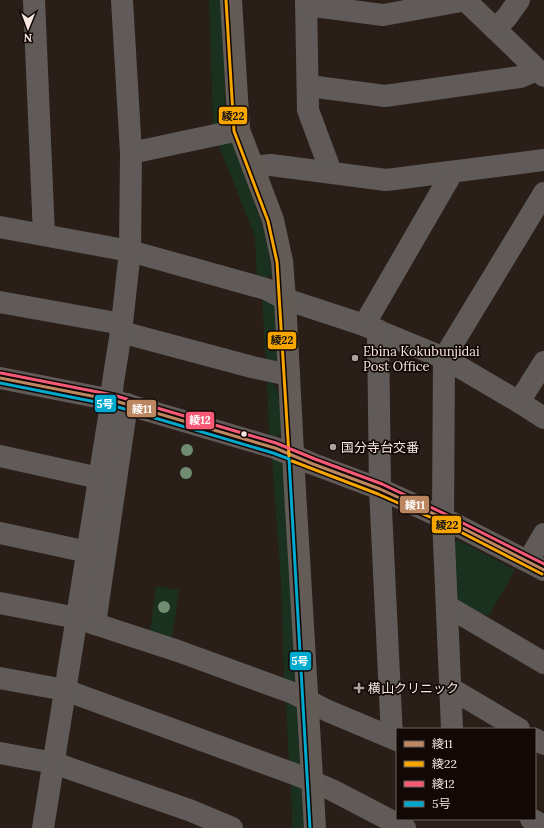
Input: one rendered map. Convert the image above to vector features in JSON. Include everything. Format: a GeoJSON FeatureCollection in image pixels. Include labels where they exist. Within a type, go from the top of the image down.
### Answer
{"type":"FeatureCollection","features":[{"type":"Feature","properties":{"kind":"main road"},"geometry":{"type":"LineString","coordinates":[[232,0],[239,130],[273,220],[282,260],[311,782],[315,828]]}},
{"type":"Feature","properties":{"kind":"street"},"geometry":{"type":"LineString","coordinates":[[34,0],[44,235]]}},
{"type":"Feature","properties":{"kind":"street"},"geometry":{"type":"LineString","coordinates":[[43,828],[65,690],[86,621],[119,402],[113,382],[122,328],[130,251],[131,153],[122,0]]}},
{"type":"Feature","properties":{"kind":"street"},"geometry":{"type":"LineString","coordinates":[[331,172],[308,110],[306,3],[383,15],[466,0],[540,73]]}},
{"type":"Feature","properties":{"kind":"street"},"geometry":{"type":"LineString","coordinates":[[495,29],[507,17],[519,0]]}},
{"type":"Feature","properties":{"kind":"street"},"geometry":{"type":"LineString","coordinates":[[308,86],[385,96],[540,73]]}},
{"type":"Feature","properties":{"kind":"street"},"geometry":{"type":"LineString","coordinates":[[131,153],[239,130]]}},
{"type":"Feature","properties":{"kind":"street"},"geometry":{"type":"LineString","coordinates":[[253,167],[271,165],[386,180],[452,173],[544,160]]}},
{"type":"Feature","properties":{"kind":"street"},"geometry":{"type":"LineString","coordinates":[[0,603],[86,621],[178,651],[293,693],[307,701],[394,739],[371,328],[452,173]]}},
{"type":"Feature","properties":{"kind":"street"},"geometry":{"type":"LineString","coordinates":[[452,728],[443,518],[444,358],[544,193]]}},
{"type":"Feature","properties":{"kind":"street"},"geometry":{"type":"LineString","coordinates":[[0,227],[130,251],[266,289],[285,298],[371,328],[444,358],[544,418]]}},
{"type":"Feature","properties":{"kind":"street"},"geometry":{"type":"LineString","coordinates":[[0,302],[122,328],[252,367],[289,375]]}},
{"type":"Feature","properties":{"kind":"street"},"geometry":{"type":"LineString","coordinates":[[519,402],[544,362]]}},
{"type":"Feature","properties":{"kind":"street"},"geometry":{"type":"LineString","coordinates":[[0,378],[119,402],[275,448],[380,489],[443,518],[536,565],[544,534]]}},
{"type":"Feature","properties":{"kind":"street"},"geometry":{"type":"LineString","coordinates":[[86,621],[88,552],[99,478],[119,402]]}},
{"type":"Feature","properties":{"kind":"street"},"geometry":{"type":"LineString","coordinates":[[0,456],[99,478]]}},
{"type":"Feature","properties":{"kind":"street"},"geometry":{"type":"LineString","coordinates":[[0,533],[88,552]]}},
{"type":"Feature","properties":{"kind":"street"},"geometry":{"type":"LineString","coordinates":[[447,606],[544,663]]}},
{"type":"Feature","properties":{"kind":"street"},"geometry":{"type":"LineString","coordinates":[[0,678],[65,690],[290,772],[332,790],[405,828]]}},
{"type":"Feature","properties":{"kind":"street"},"geometry":{"type":"LineString","coordinates":[[450,688],[517,728]]}},
{"type":"Feature","properties":{"kind":"street"},"geometry":{"type":"LineString","coordinates":[[0,753],[54,763],[189,810],[232,828]]}},
{"type":"Feature","properties":{"kind":"street"},"geometry":{"type":"LineString","coordinates":[[533,820],[544,826]]}},
{"type":"Feature","properties":{"kind":"green space"},"geometry":{"type":"Polygon","coordinates":[[[209,0],[222,0],[226,122],[213,126],[209,0]]]}},
{"type":"Feature","properties":{"kind":"green space"},"geometry":{"type":"Polygon","coordinates":[[[226,141],[235,143],[267,239],[272,275],[264,279],[257,279],[255,237],[218,143],[226,141]]]}},
{"type":"Feature","properties":{"kind":"green space"},"geometry":{"type":"Polygon","coordinates":[[[262,299],[276,306],[278,361],[266,365],[262,299]]]}},
{"type":"Feature","properties":{"kind":"green space"},"geometry":{"type":"Polygon","coordinates":[[[267,380],[273,384],[278,391],[282,426],[281,432],[278,436],[269,436],[267,380]]]}},
{"type":"Feature","properties":{"kind":"green space"},"geometry":{"type":"Polygon","coordinates":[[[277,457],[281,461],[284,470],[298,680],[292,682],[284,679],[281,582],[272,460],[277,457]]]}},
{"type":"Feature","properties":{"kind":"green space"},"geometry":{"type":"Polygon","coordinates":[[[458,540],[515,570],[490,614],[487,616],[461,602],[454,594],[451,546],[458,540]]]}},
{"type":"Feature","properties":{"kind":"green space"},"geometry":{"type":"Polygon","coordinates":[[[156,586],[179,590],[172,638],[150,632],[156,586]]]}},
{"type":"Feature","properties":{"kind":"green space"},"geometry":{"type":"Polygon","coordinates":[[[286,702],[294,703],[301,710],[302,765],[289,765],[286,702]]]}},
{"type":"Feature","properties":{"kind":"green space"},"geometry":{"type":"Polygon","coordinates":[[[291,780],[303,788],[305,828],[292,828],[291,780]]]}},
{"type":"Feature","properties":{"kind":"transit line","name":"綾22"},"geometry":{"type":"LineString","coordinates":[[226,0],[234,131],[268,221],[277,262],[289,456]]}},
{"type":"Feature","properties":{"kind":"transit line","name":"綾12"},"geometry":{"type":"LineString","coordinates":[[1,373],[113,395],[276,443],[382,484],[544,564]]}},
{"type":"Feature","properties":{"kind":"transit line","name":"綾11"},"geometry":{"type":"LineString","coordinates":[[0,378],[112,400],[275,448],[380,489],[443,518],[544,570]]}},
{"type":"Feature","properties":{"kind":"transit line","name":"5号"},"geometry":{"type":"LineString","coordinates":[[0,383],[111,405],[289,459],[310,828]]}},
{"type":"Feature","properties":{"kind":"transit line","name":"綾22"},"geometry":{"type":"LineString","coordinates":[[292,461],[378,494],[441,522],[542,574]]}},
{"type":"Feature","properties":{"kind":"place","name":"Ebina Kokubunjidai Post Office"},"geometry":{"type":"Point","coordinates":[355,358]}},
{"type":"Feature","properties":{"kind":"place","name":"国分寺台交番"},"geometry":{"type":"Point","coordinates":[333,447]}},
{"type":"Feature","properties":{"kind":"place","name":"横山クリニック"},"geometry":{"type":"Point","coordinates":[359,688]}}]}
